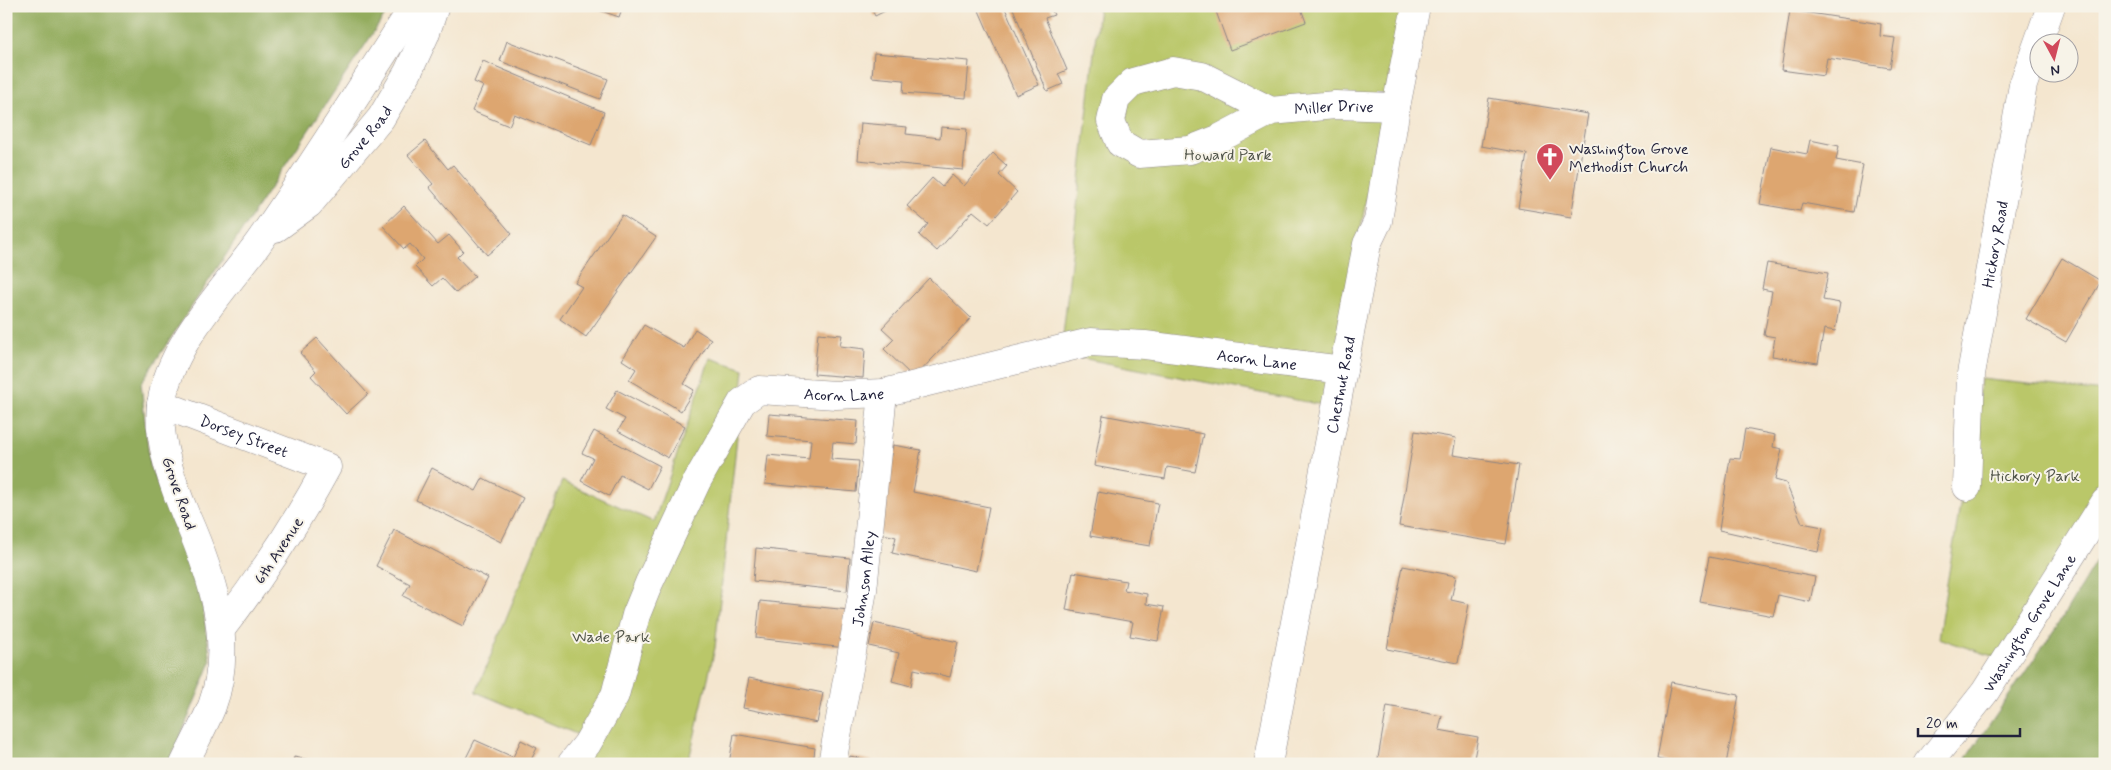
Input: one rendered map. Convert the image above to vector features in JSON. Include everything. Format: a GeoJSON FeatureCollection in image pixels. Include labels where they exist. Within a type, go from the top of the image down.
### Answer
{"type":"FeatureCollection","features":[{"type":"Feature","properties":{"kind":"street","name":"Grove Road"},"geometry":{"type":"LineString","coordinates":[[184,764],[212,705],[221,663],[222,628],[201,549],[178,496],[166,452],[160,429],[161,404],[172,369],[185,340],[259,241],[414,6]]}},
{"type":"Feature","properties":{"kind":"street","name":"Grove Road"},"geometry":{"type":"LineString","coordinates":[[259,241],[309,204],[381,118],[408,72],[425,36],[435,6]]}},
{"type":"Feature","properties":{"kind":"street","name":"Chestnut Road"},"geometry":{"type":"LineString","coordinates":[[1268,764],[1366,244],[1378,221],[1396,107],[1416,6]]}},
{"type":"Feature","properties":{"kind":"street","name":"Hickory Road"},"geometry":{"type":"LineString","coordinates":[[1967,487],[1973,365],[2023,85],[2051,6]]}},
{"type":"Feature","properties":{"kind":"street","name":"Miller Drive"},"geometry":{"type":"LineString","coordinates":[[1272,111],[1202,76],[1173,71],[1133,82],[1116,99],[1111,121],[1120,143],[1139,154],[1190,150],[1218,139],[1272,111],[1335,105],[1396,107]]}},
{"type":"Feature","properties":{"kind":"street","name":"Acorn Lane"},"geometry":{"type":"LineString","coordinates":[[571,764],[587,744],[615,695],[636,615],[697,481],[742,402],[759,390],[836,395],[883,393],[1090,342],[1145,345],[1343,370]]}},
{"type":"Feature","properties":{"kind":"street","name":"Johnson Alley"},"geometry":{"type":"LineString","coordinates":[[832,764],[863,590],[883,393]]}},
{"type":"Feature","properties":{"kind":"street","name":"Dorsey Street"},"geometry":{"type":"LineString","coordinates":[[161,404],[327,467]]}},
{"type":"Feature","properties":{"kind":"street","name":"6th Avenue"},"geometry":{"type":"LineString","coordinates":[[222,628],[250,593],[275,556],[327,467]]}},
{"type":"Feature","properties":{"kind":"street","name":"Washington Grove Lane"},"geometry":{"type":"LineString","coordinates":[[1928,764],[1985,692],[2105,502]]}},
{"type":"Feature","properties":{"kind":"green space"},"geometry":{"type":"Polygon","coordinates":[[[6,6],[391,6],[141,383],[150,467],[198,575],[211,662],[169,764],[6,764],[6,6]]]}},
{"type":"Feature","properties":{"kind":"green space","name":"Howard Park"},"geometry":{"type":"Polygon","coordinates":[[[1099,6],[1403,6],[1327,406],[1061,354],[1099,6]]]}},
{"type":"Feature","properties":{"kind":"green space","name":"Wade Park"},"geometry":{"type":"Polygon","coordinates":[[[710,358],[744,369],[715,648],[688,764],[596,764],[580,759],[581,736],[476,692],[562,481],[654,522],[710,358]]]}},
{"type":"Feature","properties":{"kind":"green space","name":"Hickory Park"},"geometry":{"type":"Polygon","coordinates":[[[1981,379],[2105,392],[2105,494],[2004,660],[1938,638],[1981,379]]]}},
{"type":"Feature","properties":{"kind":"green space"},"geometry":{"type":"Polygon","coordinates":[[[2105,546],[2105,764],[1962,764],[2061,620],[2105,546]]]}},
{"type":"Feature","properties":{"kind":"building"},"geometry":{"type":"Polygon","coordinates":[[[587,6],[623,6],[619,17],[587,6]]]}},
{"type":"Feature","properties":{"kind":"building"},"geometry":{"type":"Polygon","coordinates":[[[870,6],[895,6],[875,16],[870,6]]]}},
{"type":"Feature","properties":{"kind":"building"},"geometry":{"type":"Polygon","coordinates":[[[977,6],[1004,6],[1039,85],[1016,95],[977,6]]]}},
{"type":"Feature","properties":{"kind":"building"},"geometry":{"type":"Polygon","coordinates":[[[1012,6],[1050,6],[1054,15],[1045,18],[1067,70],[1058,74],[1063,84],[1047,91],[1012,6]]]}},
{"type":"Feature","properties":{"kind":"building"},"geometry":{"type":"Polygon","coordinates":[[[1214,6],[1300,6],[1306,22],[1230,50],[1214,6]]]}},
{"type":"Feature","properties":{"kind":"building"},"geometry":{"type":"Polygon","coordinates":[[[1790,10],[1881,24],[1880,36],[1895,38],[1890,68],[1827,58],[1824,76],[1781,70],[1790,10]]]}},
{"type":"Feature","properties":{"kind":"building"},"geometry":{"type":"Polygon","coordinates":[[[507,41],[608,79],[600,99],[500,61],[507,41]]]}},
{"type":"Feature","properties":{"kind":"building"},"geometry":{"type":"Polygon","coordinates":[[[874,53],[969,61],[966,98],[903,93],[904,80],[872,77],[874,53]]]}},
{"type":"Feature","properties":{"kind":"building"},"geometry":{"type":"Polygon","coordinates":[[[483,61],[604,112],[591,145],[514,114],[509,126],[472,111],[483,86],[474,82],[483,61]]]}},
{"type":"Feature","properties":{"kind":"building","name":"Washington Grove Methodist Church"},"geometry":{"type":"Polygon","coordinates":[[[1489,98],[1588,114],[1571,217],[1518,208],[1527,154],[1481,146],[1489,98]]]}},
{"type":"Feature","properties":{"kind":"building"},"geometry":{"type":"Polygon","coordinates":[[[861,123],[907,127],[906,134],[940,138],[941,127],[967,129],[963,170],[858,160],[861,123]]]}},
{"type":"Feature","properties":{"kind":"building"},"geometry":{"type":"Polygon","coordinates":[[[1810,140],[1839,146],[1836,160],[1863,165],[1854,212],[1802,203],[1800,211],[1760,204],[1771,147],[1807,154],[1810,140]]]}},
{"type":"Feature","properties":{"kind":"building"},"geometry":{"type":"Polygon","coordinates":[[[425,141],[448,169],[453,165],[512,234],[487,255],[429,187],[433,184],[408,155],[425,141]]]}},
{"type":"Feature","properties":{"kind":"building"},"geometry":{"type":"Polygon","coordinates":[[[993,153],[1007,166],[999,175],[1017,192],[989,224],[973,211],[937,251],[919,235],[928,224],[907,206],[932,178],[942,187],[952,175],[964,186],[993,153]]]}},
{"type":"Feature","properties":{"kind":"building"},"geometry":{"type":"Polygon","coordinates":[[[404,206],[438,244],[449,235],[463,251],[457,257],[475,276],[456,293],[442,278],[433,286],[415,267],[423,259],[410,244],[404,249],[383,226],[404,206]]]}},
{"type":"Feature","properties":{"kind":"building"},"geometry":{"type":"Polygon","coordinates":[[[622,215],[656,237],[586,337],[560,319],[582,287],[575,283],[622,215]]]}},
{"type":"Feature","properties":{"kind":"building"},"geometry":{"type":"Polygon","coordinates":[[[2062,258],[2101,281],[2066,342],[2026,319],[2062,258]]]}},
{"type":"Feature","properties":{"kind":"building"},"geometry":{"type":"Polygon","coordinates":[[[1767,263],[1828,273],[1823,300],[1840,303],[1835,331],[1824,329],[1818,363],[1772,356],[1775,337],[1764,335],[1772,291],[1762,289],[1767,263]]]}},
{"type":"Feature","properties":{"kind":"building"},"geometry":{"type":"Polygon","coordinates":[[[929,278],[971,318],[914,378],[884,349],[894,339],[882,328],[929,278]]]}},
{"type":"Feature","properties":{"kind":"building"},"geometry":{"type":"Polygon","coordinates":[[[644,325],[684,348],[695,329],[711,339],[684,384],[694,390],[681,411],[629,380],[636,369],[622,360],[644,325]]]}},
{"type":"Feature","properties":{"kind":"building"},"geometry":{"type":"Polygon","coordinates":[[[818,333],[842,335],[840,346],[865,349],[863,378],[814,374],[818,333]]]}},
{"type":"Feature","properties":{"kind":"building"},"geometry":{"type":"Polygon","coordinates":[[[317,338],[368,394],[346,414],[311,376],[316,371],[300,353],[317,338]]]}},
{"type":"Feature","properties":{"kind":"building"},"geometry":{"type":"Polygon","coordinates":[[[617,390],[685,426],[668,458],[618,431],[625,419],[606,409],[617,390]]]}},
{"type":"Feature","properties":{"kind":"building"},"geometry":{"type":"Polygon","coordinates":[[[769,414],[858,421],[856,444],[833,442],[831,459],[859,461],[856,492],[765,484],[768,455],[809,459],[811,440],[767,436],[769,414]]]}},
{"type":"Feature","properties":{"kind":"building"},"geometry":{"type":"Polygon","coordinates":[[[1103,415],[1203,434],[1195,472],[1167,467],[1165,479],[1094,466],[1103,415]]]}},
{"type":"Feature","properties":{"kind":"building"},"geometry":{"type":"Polygon","coordinates":[[[1745,429],[1775,435],[1773,447],[1782,449],[1775,480],[1786,483],[1802,523],[1823,527],[1818,552],[1719,530],[1730,458],[1740,459],[1745,429]]]}},
{"type":"Feature","properties":{"kind":"building"},"geometry":{"type":"Polygon","coordinates":[[[594,431],[660,466],[648,489],[620,475],[609,496],[581,481],[593,458],[582,453],[594,431]]]}},
{"type":"Feature","properties":{"kind":"building"},"geometry":{"type":"Polygon","coordinates":[[[1415,431],[1456,438],[1453,455],[1519,465],[1506,544],[1399,526],[1415,431]]]}},
{"type":"Feature","properties":{"kind":"building"},"geometry":{"type":"Polygon","coordinates":[[[893,445],[921,450],[913,492],[989,507],[976,571],[892,553],[896,537],[875,532],[893,445]]]}},
{"type":"Feature","properties":{"kind":"building"},"geometry":{"type":"Polygon","coordinates":[[[432,468],[476,491],[483,478],[523,498],[501,542],[416,500],[432,468]]]}},
{"type":"Feature","properties":{"kind":"building"},"geometry":{"type":"Polygon","coordinates":[[[1098,492],[1158,503],[1150,546],[1090,536],[1098,492]]]}},
{"type":"Feature","properties":{"kind":"building"},"geometry":{"type":"Polygon","coordinates":[[[394,530],[488,578],[463,626],[403,596],[410,584],[376,566],[394,530]]]}},
{"type":"Feature","properties":{"kind":"building"},"geometry":{"type":"Polygon","coordinates":[[[756,548],[850,558],[847,591],[753,581],[756,548]]]}},
{"type":"Feature","properties":{"kind":"building"},"geometry":{"type":"Polygon","coordinates":[[[1709,557],[1815,577],[1810,602],[1778,595],[1773,616],[1700,602],[1709,557]]]}},
{"type":"Feature","properties":{"kind":"building"},"geometry":{"type":"Polygon","coordinates":[[[1403,566],[1456,576],[1451,600],[1469,604],[1458,663],[1387,649],[1403,566]]]}},
{"type":"Feature","properties":{"kind":"building"},"geometry":{"type":"Polygon","coordinates":[[[1073,572],[1126,581],[1124,590],[1147,594],[1146,604],[1164,607],[1158,641],[1130,636],[1133,622],[1066,610],[1073,572]]]}},
{"type":"Feature","properties":{"kind":"building"},"geometry":{"type":"Polygon","coordinates":[[[760,601],[849,610],[846,648],[756,638],[760,601]]]}},
{"type":"Feature","properties":{"kind":"building"},"geometry":{"type":"Polygon","coordinates":[[[874,623],[958,642],[950,677],[914,669],[911,686],[892,681],[899,653],[869,646],[874,623]]]}},
{"type":"Feature","properties":{"kind":"building"},"geometry":{"type":"Polygon","coordinates":[[[749,678],[823,693],[817,723],[743,708],[749,678]]]}},
{"type":"Feature","properties":{"kind":"building"},"geometry":{"type":"Polygon","coordinates":[[[1671,682],[1739,695],[1726,764],[1681,764],[1657,759],[1671,682]]]}},
{"type":"Feature","properties":{"kind":"building"},"geometry":{"type":"Polygon","coordinates":[[[1387,706],[1442,716],[1439,730],[1478,737],[1473,764],[1377,764],[1387,706]]]}},
{"type":"Feature","properties":{"kind":"building"},"geometry":{"type":"Polygon","coordinates":[[[734,734],[815,748],[813,764],[729,764],[734,734]]]}},
{"type":"Feature","properties":{"kind":"building"},"geometry":{"type":"Polygon","coordinates":[[[475,740],[513,757],[521,740],[537,748],[529,764],[463,764],[475,740]]]}},
{"type":"Feature","properties":{"kind":"building"},"geometry":{"type":"Polygon","coordinates":[[[850,756],[881,763],[881,764],[849,764],[850,756]]]}},
{"type":"Feature","properties":{"kind":"building"},"geometry":{"type":"Polygon","coordinates":[[[294,757],[320,762],[319,764],[293,764],[294,757]]]}},
{"type":"Feature","properties":{"kind":"place","name":"Washington Grove Methodist Church"},"geometry":{"type":"Point","coordinates":[1550,181]}}]}
